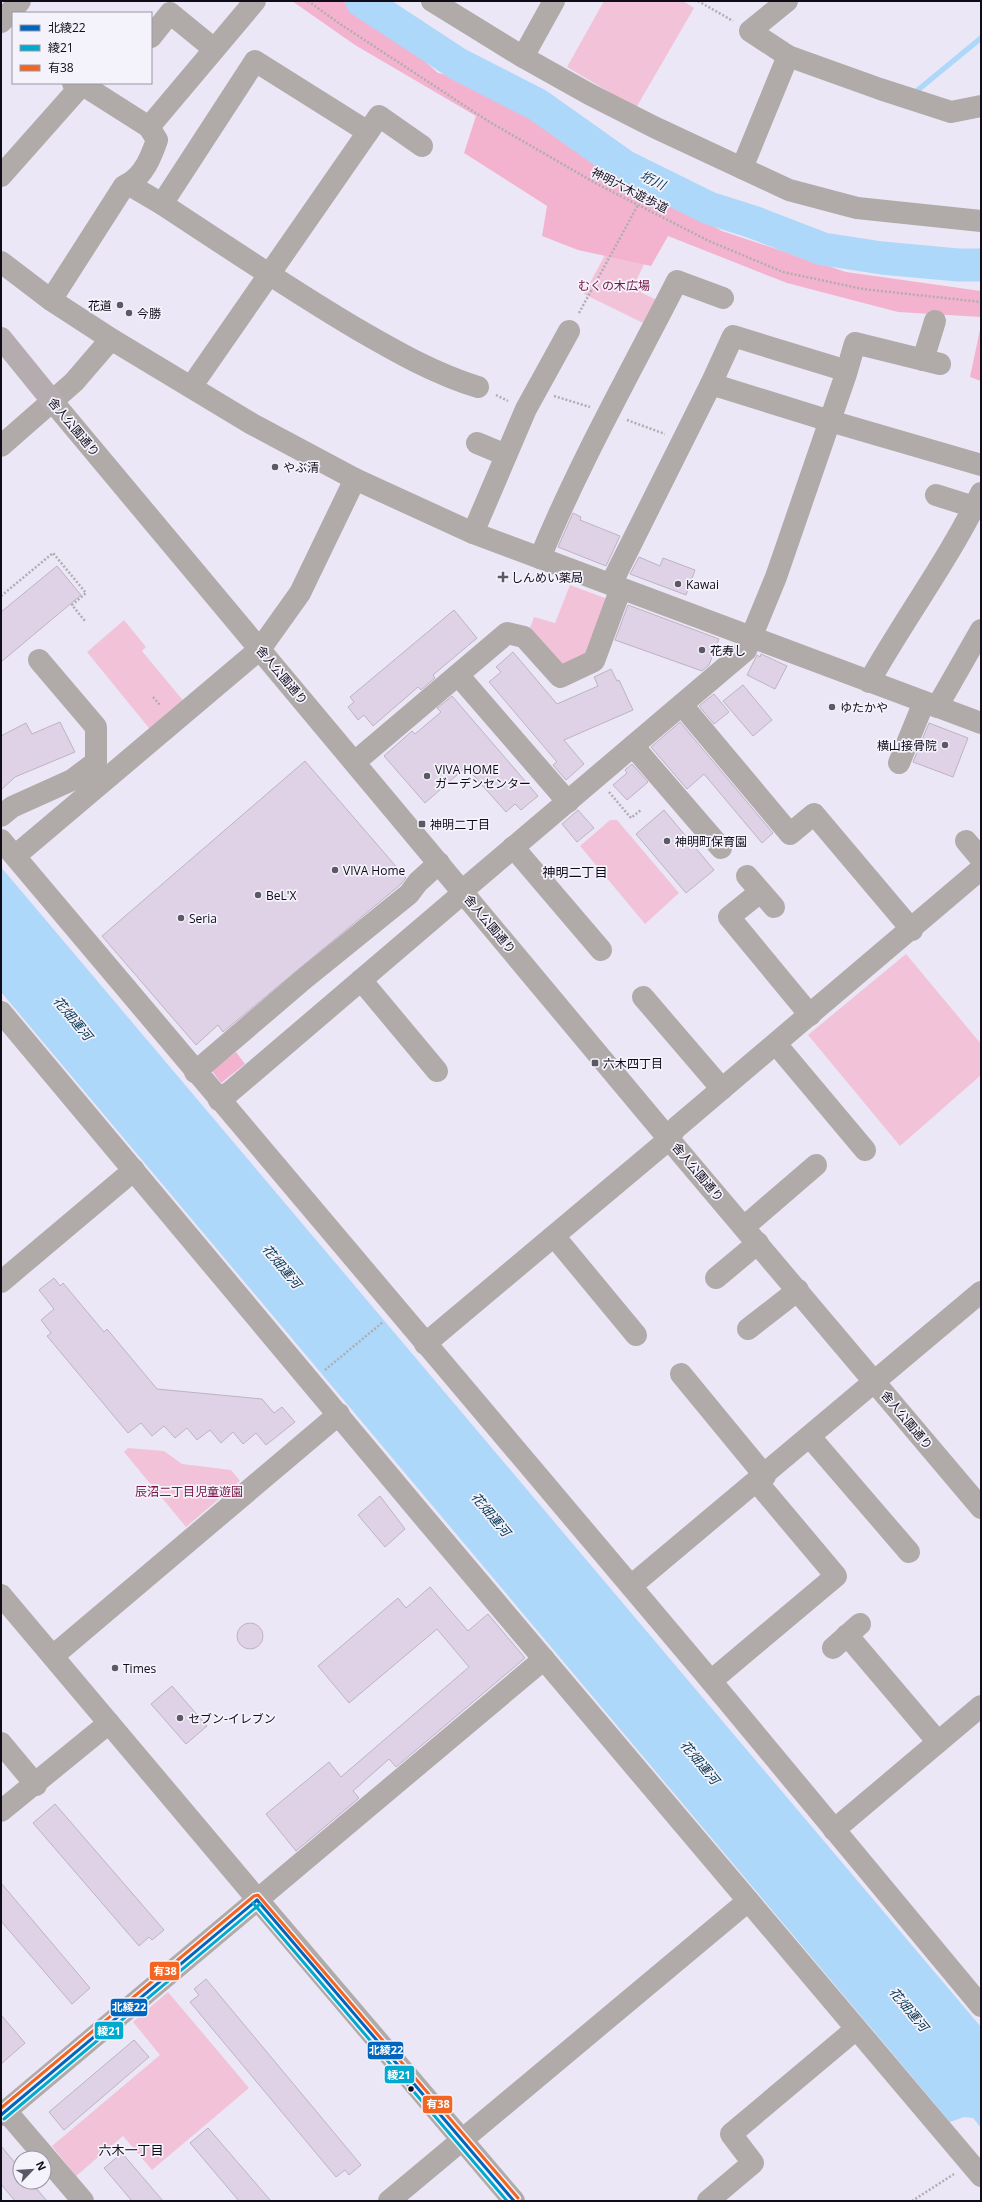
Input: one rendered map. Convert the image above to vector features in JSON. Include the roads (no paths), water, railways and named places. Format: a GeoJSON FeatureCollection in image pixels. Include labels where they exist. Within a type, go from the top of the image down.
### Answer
{"type":"FeatureCollection","features":[{"type":"Feature","properties":{"kind":"main road","name":"舎人公園通り"},"geometry":{"type":"LineString","coordinates":[[1,338],[53,402]]}},
{"type":"Feature","properties":{"kind":"street"},"geometry":{"type":"LineString","coordinates":[[12,33],[1,23],[20,1]]}},
{"type":"Feature","properties":{"kind":"street"},"geometry":{"type":"LineString","coordinates":[[150,127],[168,107],[214,49],[256,1]]}},
{"type":"Feature","properties":{"kind":"street"},"geometry":{"type":"LineString","coordinates":[[522,57],[554,1]]}},
{"type":"Feature","properties":{"kind":"street"},"geometry":{"type":"LineString","coordinates":[[787,1],[750,31],[788,56],[951,112],[981,106]]}},
{"type":"Feature","properties":{"kind":"street"},"geometry":{"type":"LineString","coordinates":[[436,2],[522,57],[634,117],[790,190],[857,208],[981,221]]}},
{"type":"Feature","properties":{"kind":"street"},"geometry":{"type":"LineString","coordinates":[[152,35],[175,7],[214,49]]}},
{"type":"Feature","properties":{"kind":"street"},"geometry":{"type":"LineString","coordinates":[[742,168],[788,56]]}},
{"type":"Feature","properties":{"kind":"street"},"geometry":{"type":"LineString","coordinates":[[162,204],[255,61],[368,132]]}},
{"type":"Feature","properties":{"kind":"street"},"geometry":{"type":"LineString","coordinates":[[1,176],[76,85],[108,90],[150,127],[157,140],[151,156],[137,179],[124,186],[44,294]]}},
{"type":"Feature","properties":{"kind":"street"},"geometry":{"type":"LineString","coordinates":[[191,387],[379,116],[422,146]]}},
{"type":"Feature","properties":{"kind":"street"},"geometry":{"type":"LineString","coordinates":[[128,184],[162,204],[342,320],[410,358],[463,383],[478,387]]}},
{"type":"Feature","properties":{"kind":"street"},"geometry":{"type":"LineString","coordinates":[[1,262],[44,294],[111,339],[252,424],[355,479],[473,533],[616,586],[752,639],[981,723]]}},
{"type":"Feature","properties":{"kind":"street"},"geometry":{"type":"LineString","coordinates":[[540,558],[608,413],[677,281],[723,298]]}},
{"type":"Feature","properties":{"kind":"street"},"geometry":{"type":"LineString","coordinates":[[1,284],[14,284],[44,294]]}},
{"type":"Feature","properties":{"kind":"street"},"geometry":{"type":"LineString","coordinates":[[219,1100],[456,899],[462,891],[513,847],[746,650],[752,639],[776,577],[830,421],[855,343],[932,362],[935,321]]}},
{"type":"Feature","properties":{"kind":"street"},"geometry":{"type":"LineString","coordinates":[[473,533],[506,455],[532,400],[569,331]]}},
{"type":"Feature","properties":{"kind":"street"},"geometry":{"type":"LineString","coordinates":[[355,762],[507,633],[524,637],[560,677],[594,661],[616,586],[733,336],[834,367]]}},
{"type":"Feature","properties":{"kind":"street"},"geometry":{"type":"LineString","coordinates":[[1,446],[74,382],[111,339]]}},
{"type":"Feature","properties":{"kind":"street"},"geometry":{"type":"LineString","coordinates":[[711,384],[830,421],[981,465]]}},
{"type":"Feature","properties":{"kind":"street","name":"舎人公園通り"},"geometry":{"type":"LineString","coordinates":[[53,402],[668,1138],[981,1508]]}},
{"type":"Feature","properties":{"kind":"street"},"geometry":{"type":"LineString","coordinates":[[477,443],[506,455]]}},
{"type":"Feature","properties":{"kind":"street"},"geometry":{"type":"LineString","coordinates":[[355,479],[300,593],[260,649],[122,766],[8,848],[195,1072],[631,1586],[834,1830],[978,1995]]}},
{"type":"Feature","properties":{"kind":"street"},"geometry":{"type":"LineString","coordinates":[[869,682],[896,634],[944,560],[978,500],[936,495]]}},
{"type":"Feature","properties":{"kind":"street"},"geometry":{"type":"LineString","coordinates":[[899,763],[931,704],[981,630]]}},
{"type":"Feature","properties":{"kind":"street"},"geometry":{"type":"LineString","coordinates":[[1,816],[12,807],[72,780],[96,762],[96,727],[39,660]]}},
{"type":"Feature","properties":{"kind":"street"},"geometry":{"type":"LineString","coordinates":[[458,675],[568,802]]}},
{"type":"Feature","properties":{"kind":"street"},"geometry":{"type":"LineString","coordinates":[[682,705],[790,834],[814,814],[912,930]]}},
{"type":"Feature","properties":{"kind":"street"},"geometry":{"type":"LineString","coordinates":[[96,745],[104,745],[122,766]]}},
{"type":"Feature","properties":{"kind":"street"},"geometry":{"type":"LineString","coordinates":[[633,746],[722,848]]}},
{"type":"Feature","properties":{"kind":"street"},"geometry":{"type":"LineString","coordinates":[[966,841],[981,859]]}},
{"type":"Feature","properties":{"kind":"street"},"geometry":{"type":"LineString","coordinates":[[513,847],[601,950]]}},
{"type":"Feature","properties":{"kind":"street"},"geometry":{"type":"LineString","coordinates":[[195,1072],[301,982],[409,894],[418,882],[439,863]]}},
{"type":"Feature","properties":{"kind":"street"},"geometry":{"type":"LineString","coordinates":[[425,1344],[661,1146],[677,1127],[912,930],[981,869]]}},
{"type":"Feature","properties":{"kind":"street"},"geometry":{"type":"LineString","coordinates":[[760,892],[729,917],[810,1015]]}},
{"type":"Feature","properties":{"kind":"street"},"geometry":{"type":"LineString","coordinates":[[361,980],[437,1071]]}},
{"type":"Feature","properties":{"kind":"street"},"geometry":{"type":"LineString","coordinates":[[643,997],[722,1089]]}},
{"type":"Feature","properties":{"kind":"street"},"geometry":{"type":"LineString","coordinates":[[1,1012],[544,1659],[981,2176]]}},
{"type":"Feature","properties":{"kind":"street"},"geometry":{"type":"LineString","coordinates":[[776,1044],[865,1150]]}},
{"type":"Feature","properties":{"kind":"street"},"geometry":{"type":"LineString","coordinates":[[744,1226],[816,1165]]}},
{"type":"Feature","properties":{"kind":"street"},"geometry":{"type":"LineString","coordinates":[[1,1282],[134,1170]]}},
{"type":"Feature","properties":{"kind":"street"},"geometry":{"type":"LineString","coordinates":[[554,1236],[636,1335]]}},
{"type":"Feature","properties":{"kind":"street"},"geometry":{"type":"LineString","coordinates":[[716,1278],[758,1243]]}},
{"type":"Feature","properties":{"kind":"street"},"geometry":{"type":"LineString","coordinates":[[748,1329],[798,1290]]}},
{"type":"Feature","properties":{"kind":"street"},"geometry":{"type":"LineString","coordinates":[[631,1586],[761,1479],[981,1292]]}},
{"type":"Feature","properties":{"kind":"street"},"geometry":{"type":"LineString","coordinates":[[681,1374],[836,1576],[710,1681]]}},
{"type":"Feature","properties":{"kind":"street"},"geometry":{"type":"LineString","coordinates":[[53,1656],[339,1414]]}},
{"type":"Feature","properties":{"kind":"street"},"geometry":{"type":"LineString","coordinates":[[810,1437],[909,1552]]}},
{"type":"Feature","properties":{"kind":"street"},"geometry":{"type":"LineString","coordinates":[[1,1594],[257,1900],[514,2201]]}},
{"type":"Feature","properties":{"kind":"street"},"geometry":{"type":"LineString","coordinates":[[847,1636],[938,1742]]}},
{"type":"Feature","properties":{"kind":"street"},"geometry":{"type":"LineString","coordinates":[[82,2201],[3,2113],[544,1659]]}},
{"type":"Feature","properties":{"kind":"street"},"geometry":{"type":"LineString","coordinates":[[834,1830],[981,1706]]}},
{"type":"Feature","properties":{"kind":"street"},"geometry":{"type":"LineString","coordinates":[[1,1811],[36,1785],[109,1723]]}},
{"type":"Feature","properties":{"kind":"street"},"geometry":{"type":"LineString","coordinates":[[1,1743],[36,1785]]}},
{"type":"Feature","properties":{"kind":"street"},"geometry":{"type":"LineString","coordinates":[[389,2201],[748,1901]]}},
{"type":"Feature","properties":{"kind":"street"},"geometry":{"type":"LineString","coordinates":[[708,2201],[753,2163],[731,2134],[856,2029]]}},
{"type":"Feature","properties":{"kind":"water","name":"花畑運河"},"geometry":{"type":"Polygon","coordinates":[[[1,867],[981,2027],[981,2128],[973,2118],[964,2117],[950,2122],[1,992],[1,867]]]}},
{"type":"Feature","properties":{"kind":"waterway","name":"垳川"},"geometry":{"type":"LineString","coordinates":[[362,1],[458,64],[538,105],[624,166],[709,208],[753,222],[823,249],[882,258],[958,265],[981,265]]}},
{"type":"Feature","properties":{"kind":"waterway"},"geometry":{"type":"LineString","coordinates":[[913,94],[981,38]]}},
{"type":"Feature","properties":{"kind":"place","name":"花道"},"geometry":{"type":"Point","coordinates":[120,305]}},
{"type":"Feature","properties":{"kind":"place","name":"今勝"},"geometry":{"type":"Point","coordinates":[129,313]}},
{"type":"Feature","properties":{"kind":"place","name":"やぶ清"},"geometry":{"type":"Point","coordinates":[275,467]}},
{"type":"Feature","properties":{"kind":"place","name":"しんめい薬局"},"geometry":{"type":"Point","coordinates":[503,577]}},
{"type":"Feature","properties":{"kind":"place","name":"Kawai"},"geometry":{"type":"Point","coordinates":[678,584]}},
{"type":"Feature","properties":{"kind":"place","name":"花寿し"},"geometry":{"type":"Point","coordinates":[702,650]}},
{"type":"Feature","properties":{"kind":"place","name":"ゆたかや"},"geometry":{"type":"Point","coordinates":[832,707]}},
{"type":"Feature","properties":{"kind":"place","name":"横山接骨院"},"geometry":{"type":"Point","coordinates":[945,745]}},
{"type":"Feature","properties":{"kind":"place","name":"VIVA HOME ガーデンセンター"},"geometry":{"type":"Point","coordinates":[427,776]}},
{"type":"Feature","properties":{"kind":"place","name":"神明二丁目"},"geometry":{"type":"Point","coordinates":[422,824]}},
{"type":"Feature","properties":{"kind":"place","name":"神明町保育園"},"geometry":{"type":"Point","coordinates":[667,841]}},
{"type":"Feature","properties":{"kind":"place","name":"VIVA Home"},"geometry":{"type":"Point","coordinates":[335,870]}},
{"type":"Feature","properties":{"kind":"place","name":"BeL'X"},"geometry":{"type":"Point","coordinates":[258,895]}},
{"type":"Feature","properties":{"kind":"place","name":"Seria"},"geometry":{"type":"Point","coordinates":[181,918]}},
{"type":"Feature","properties":{"kind":"place","name":"六木四丁目"},"geometry":{"type":"Point","coordinates":[595,1063]}},
{"type":"Feature","properties":{"kind":"place","name":"Times"},"geometry":{"type":"Point","coordinates":[115,1668]}},
{"type":"Feature","properties":{"kind":"place","name":"セブン-イレブン"},"geometry":{"type":"Point","coordinates":[180,1718]}},
{"type":"Feature","properties":{"kind":"district","name":"神明二丁目"},"geometry":{"type":"Point","coordinates":[575,872]}},
{"type":"Feature","properties":{"kind":"district","name":"六木一丁目"},"geometry":{"type":"Point","coordinates":[131,2150]}},
{"type":"Feature","properties":{"kind":"park label","name":"むくの木広場"},"geometry":{"type":"Point","coordinates":[614,285]}},
{"type":"Feature","properties":{"kind":"park label","name":"辰沼二丁目児童遊園"},"geometry":{"type":"Point","coordinates":[189,1491]}}]}
